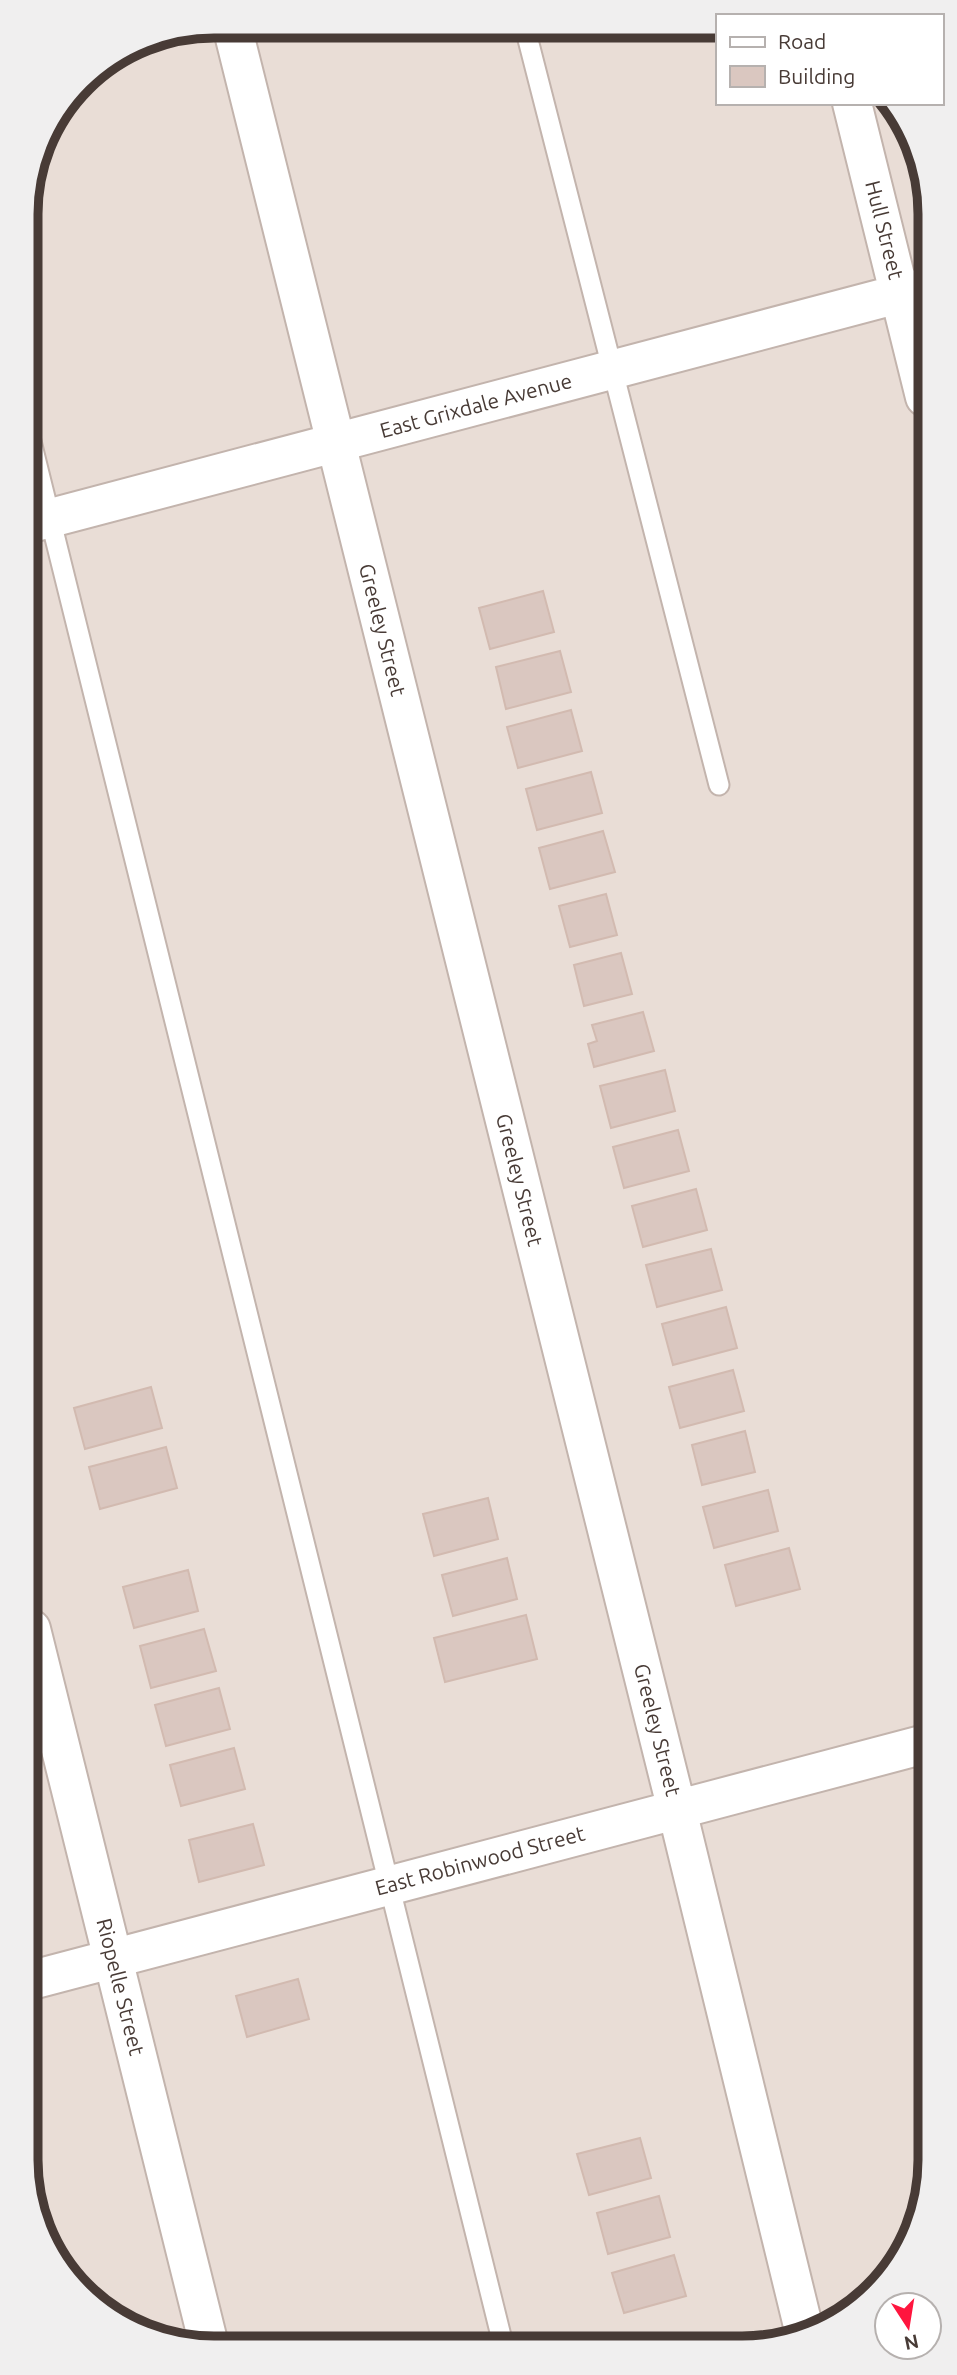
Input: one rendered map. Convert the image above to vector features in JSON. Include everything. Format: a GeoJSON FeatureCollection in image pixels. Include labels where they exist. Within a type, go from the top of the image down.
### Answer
{"type":"FeatureCollection","features":[{"type":"Feature","properties":{"kind":"street","name":"Greeley Street"},"geometry":{"type":"LineString","coordinates":[[235,38],[803,2326]]}},
{"type":"Feature","properties":{"kind":"street","name":"Hull Street"},"geometry":{"type":"LineString","coordinates":[[853,105],[912,290],[918,339]]}},
{"type":"Feature","properties":{"kind":"street","name":"East Grixdale Avenue"},"geometry":{"type":"LineString","coordinates":[[39,521],[912,290]]}},
{"type":"Feature","properties":{"kind":"street","name":"Riopelle Street"},"geometry":{"type":"LineString","coordinates":[[38,1658],[207,2336]]}},
{"type":"Feature","properties":{"kind":"street","name":"East Robinwood Street"},"geometry":{"type":"LineString","coordinates":[[38,1978],[918,1746]]}},
{"type":"Feature","properties":{"kind":"lane"},"geometry":{"type":"LineString","coordinates":[[528,38],[719,785]]}},
{"type":"Feature","properties":{"kind":"lane"},"geometry":{"type":"LineString","coordinates":[[39,521],[501,2336]]}},
{"type":"Feature","properties":{"kind":"shaded area"},"geometry":{"type":"Polygon","coordinates":[[[215,38],[716,38],[716,105],[880,105],[900,137],[913,169],[918,215],[918,2172],[913,2206],[905,2228],[875,2277],[859,2293],[831,2313],[788,2331],[743,2336],[203,2336],[180,2333],[137,2318],[98,2293],[68,2258],[44,2206],[38,2160],[39,203],[44,169],[52,147],[75,107],[98,82],[126,62],[169,44],[215,38]]]}},
{"type":"Feature","properties":{"kind":"building"},"geometry":{"type":"Polygon","coordinates":[[[543,591],[554,632],[490,649],[479,608],[543,591]]]}},
{"type":"Feature","properties":{"kind":"building"},"geometry":{"type":"Polygon","coordinates":[[[560,651],[571,692],[506,709],[496,667],[560,651]]]}},
{"type":"Feature","properties":{"kind":"building"},"geometry":{"type":"Polygon","coordinates":[[[571,710],[582,751],[518,768],[507,727],[571,710]]]}},
{"type":"Feature","properties":{"kind":"building"},"geometry":{"type":"Polygon","coordinates":[[[591,772],[602,813],[537,830],[526,789],[591,772]]]}},
{"type":"Feature","properties":{"kind":"building"},"geometry":{"type":"Polygon","coordinates":[[[603,831],[615,872],[550,889],[539,848],[603,831]]]}},
{"type":"Feature","properties":{"kind":"building"},"geometry":{"type":"Polygon","coordinates":[[[606,894],[617,935],[570,947],[559,906],[606,894]]]}},
{"type":"Feature","properties":{"kind":"building"},"geometry":{"type":"Polygon","coordinates":[[[621,953],[632,994],[584,1006],[574,965],[621,953]]]}},
{"type":"Feature","properties":{"kind":"building"},"geometry":{"type":"Polygon","coordinates":[[[643,1012],[654,1051],[594,1067],[588,1044],[597,1041],[592,1025],[643,1012]]]}},
{"type":"Feature","properties":{"kind":"building"},"geometry":{"type":"Polygon","coordinates":[[[665,1070],[675,1111],[611,1128],[600,1086],[665,1070]]]}},
{"type":"Feature","properties":{"kind":"building"},"geometry":{"type":"Polygon","coordinates":[[[678,1130],[689,1171],[624,1188],[613,1147],[678,1130]]]}},
{"type":"Feature","properties":{"kind":"building"},"geometry":{"type":"Polygon","coordinates":[[[696,1189],[707,1230],[643,1247],[632,1206],[696,1189]]]}},
{"type":"Feature","properties":{"kind":"building"},"geometry":{"type":"Polygon","coordinates":[[[711,1249],[722,1290],[657,1307],[646,1265],[711,1249]]]}},
{"type":"Feature","properties":{"kind":"building"},"geometry":{"type":"Polygon","coordinates":[[[726,1307],[737,1348],[673,1365],[662,1324],[726,1307]]]}},
{"type":"Feature","properties":{"kind":"building"},"geometry":{"type":"Polygon","coordinates":[[[733,1370],[744,1411],[680,1428],[669,1387],[733,1370]]]}},
{"type":"Feature","properties":{"kind":"building"},"geometry":{"type":"Polygon","coordinates":[[[151,1387],[162,1428],[85,1449],[74,1408],[151,1387]]]}},
{"type":"Feature","properties":{"kind":"building"},"geometry":{"type":"Polygon","coordinates":[[[745,1431],[755,1472],[702,1485],[692,1445],[745,1431]]]}},
{"type":"Feature","properties":{"kind":"building"},"geometry":{"type":"Polygon","coordinates":[[[166,1447],[177,1488],[100,1509],[89,1467],[166,1447]]]}},
{"type":"Feature","properties":{"kind":"building"},"geometry":{"type":"Polygon","coordinates":[[[768,1490],[778,1531],[714,1548],[703,1507],[768,1490]]]}},
{"type":"Feature","properties":{"kind":"building"},"geometry":{"type":"Polygon","coordinates":[[[488,1498],[498,1539],[434,1556],[423,1514],[488,1498]]]}},
{"type":"Feature","properties":{"kind":"building"},"geometry":{"type":"Polygon","coordinates":[[[789,1548],[800,1589],[736,1606],[725,1565],[789,1548]]]}},
{"type":"Feature","properties":{"kind":"building"},"geometry":{"type":"Polygon","coordinates":[[[507,1558],[517,1599],[453,1616],[442,1575],[507,1558]]]}},
{"type":"Feature","properties":{"kind":"building"},"geometry":{"type":"Polygon","coordinates":[[[188,1570],[198,1611],[134,1628],[123,1587],[188,1570]]]}},
{"type":"Feature","properties":{"kind":"building"},"geometry":{"type":"Polygon","coordinates":[[[526,1615],[537,1659],[445,1682],[434,1638],[526,1615]]]}},
{"type":"Feature","properties":{"kind":"building"},"geometry":{"type":"Polygon","coordinates":[[[204,1629],[216,1671],[151,1688],[140,1646],[204,1629]]]}},
{"type":"Feature","properties":{"kind":"building"},"geometry":{"type":"Polygon","coordinates":[[[219,1688],[230,1729],[166,1746],[155,1705],[219,1688]]]}},
{"type":"Feature","properties":{"kind":"building"},"geometry":{"type":"Polygon","coordinates":[[[234,1748],[245,1789],[181,1806],[170,1765],[234,1748]]]}},
{"type":"Feature","properties":{"kind":"building"},"geometry":{"type":"Polygon","coordinates":[[[253,1824],[264,1865],[199,1882],[189,1840],[253,1824]]]}},
{"type":"Feature","properties":{"kind":"building"},"geometry":{"type":"Polygon","coordinates":[[[298,1979],[309,2019],[247,2037],[236,1996],[298,1979]]]}},
{"type":"Feature","properties":{"kind":"building"},"geometry":{"type":"Polygon","coordinates":[[[640,2138],[651,2178],[589,2195],[577,2154],[640,2138]]]}},
{"type":"Feature","properties":{"kind":"building"},"geometry":{"type":"Polygon","coordinates":[[[659,2196],[670,2237],[608,2254],[597,2213],[659,2196]]]}},
{"type":"Feature","properties":{"kind":"building"},"geometry":{"type":"Polygon","coordinates":[[[674,2255],[686,2296],[624,2313],[612,2273],[674,2255]]]}}]}
